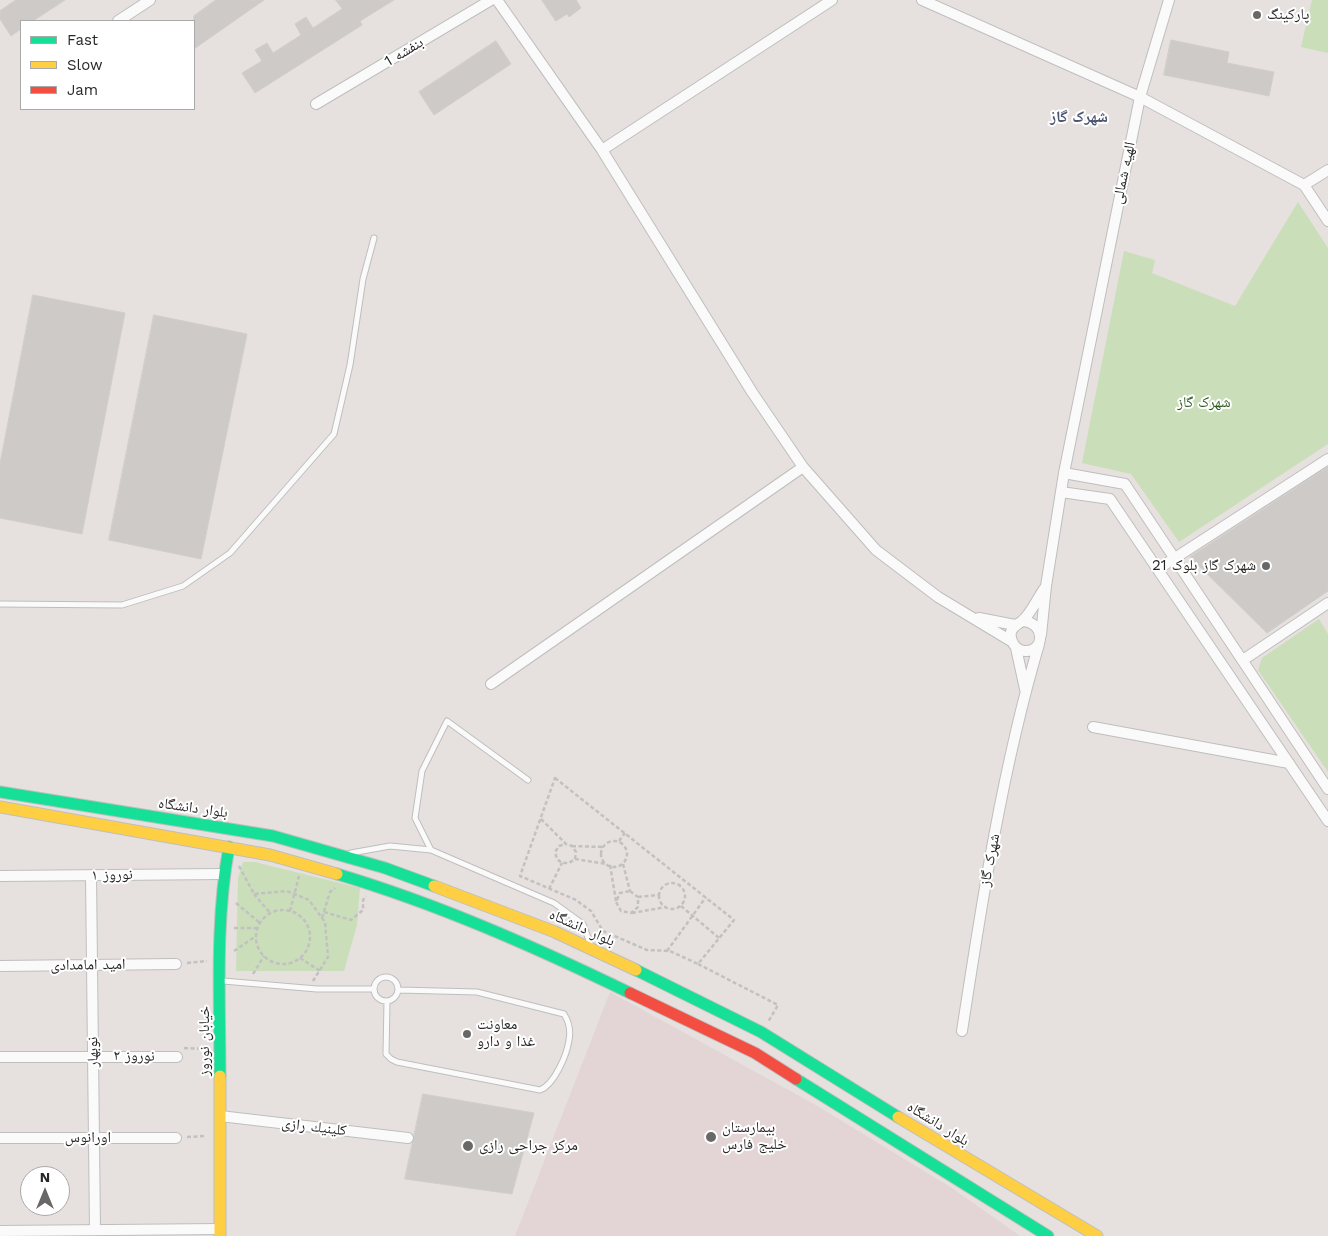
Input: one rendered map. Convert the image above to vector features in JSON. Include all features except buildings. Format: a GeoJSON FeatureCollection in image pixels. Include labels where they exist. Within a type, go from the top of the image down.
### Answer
{"type":"FeatureCollection","features":[{"type":"Feature","properties":{"kind":"main road","name":"بلوار دانشگاه"},"geometry":{"type":"LineString","coordinates":[[0,792],[81,807],[255,832],[385,868],[556,932],[761,1032],[970,1162],[1097,1236]]}},
{"type":"Feature","properties":{"kind":"main road"},"geometry":{"type":"LineString","coordinates":[[0,808],[229,847],[303,864],[375,885],[543,951],[755,1053],[1048,1236]]}},
{"type":"Feature","properties":{"kind":"main road","name":"خیابان نوروز"},"geometry":{"type":"LineString","coordinates":[[220,1232],[221,927],[222,892],[229,847]]}},
{"type":"Feature","properties":{"kind":"main road"},"geometry":{"type":"LineString","coordinates":[[956,1179],[970,1162]]}},
{"type":"Feature","properties":{"kind":"street"},"geometry":{"type":"LineString","coordinates":[[120,20],[150,0]]}},
{"type":"Feature","properties":{"kind":"street","name":"بنفشه 1"},"geometry":{"type":"LineString","coordinates":[[316,104],[492,0]]}},
{"type":"Feature","properties":{"kind":"street"},"geometry":{"type":"LineString","coordinates":[[498,0],[602,150],[752,392],[803,467],[876,550],[938,597],[973,617],[1024,651],[1033,649],[1040,639],[1038,627],[1031,622],[1019,623],[973,617]]}},
{"type":"Feature","properties":{"kind":"street"},"geometry":{"type":"LineString","coordinates":[[602,150],[832,0]]}},
{"type":"Feature","properties":{"kind":"street"},"geometry":{"type":"LineString","coordinates":[[922,0],[1140,97],[1304,185],[1328,221]]}},
{"type":"Feature","properties":{"kind":"street","name":"الهیه شمالی"},"geometry":{"type":"LineString","coordinates":[[1046,586],[1064,473],[1140,97],[1169,0]]}},
{"type":"Feature","properties":{"kind":"street"},"geometry":{"type":"LineString","coordinates":[[1304,185],[1328,170]]}},
{"type":"Feature","properties":{"kind":"street"},"geometry":{"type":"LineString","coordinates":[[1158,569],[1328,459]]}},
{"type":"Feature","properties":{"kind":"street"},"geometry":{"type":"LineString","coordinates":[[491,684],[803,467]]}},
{"type":"Feature","properties":{"kind":"street"},"geometry":{"type":"LineString","coordinates":[[1064,473],[1125,484],[1328,789]]}},
{"type":"Feature","properties":{"kind":"street"},"geometry":{"type":"LineString","coordinates":[[1061,492],[1110,499],[1328,821]]}},
{"type":"Feature","properties":{"kind":"street"},"geometry":{"type":"LineString","coordinates":[[1025,690],[1011,632],[1046,586]]}},
{"type":"Feature","properties":{"kind":"street","name":"شهرک گاز"},"geometry":{"type":"LineString","coordinates":[[962,1031],[984,885],[1025,690],[1040,639],[1046,586]]}},
{"type":"Feature","properties":{"kind":"street"},"geometry":{"type":"LineString","coordinates":[[1243,660],[1328,603]]}},
{"type":"Feature","properties":{"kind":"street"},"geometry":{"type":"LineString","coordinates":[[1093,727],[1289,763]]}},
{"type":"Feature","properties":{"kind":"street","name":"نوروز ۱"},"geometry":{"type":"LineString","coordinates":[[0,876],[224,874]]}},
{"type":"Feature","properties":{"kind":"street","name":"نوبهار"},"geometry":{"type":"LineString","coordinates":[[91,875],[95,1230]]}},
{"type":"Feature","properties":{"kind":"street","name":"امید امامدادی"},"geometry":{"type":"LineString","coordinates":[[0,966],[176,964]]}},
{"type":"Feature","properties":{"kind":"street","name":"نوروز ۲"},"geometry":{"type":"LineString","coordinates":[[0,1057],[177,1057]]}},
{"type":"Feature","properties":{"kind":"street","name":"كلينيك رازی"},"geometry":{"type":"LineString","coordinates":[[220,1116],[408,1138]]}},
{"type":"Feature","properties":{"kind":"street","name":"اورانوس"},"geometry":{"type":"LineString","coordinates":[[0,1138],[176,1138]]}},
{"type":"Feature","properties":{"kind":"street"},"geometry":{"type":"LineString","coordinates":[[0,1231],[220,1232]]}},
{"type":"Feature","properties":{"kind":"lane"},"geometry":{"type":"LineString","coordinates":[[0,604],[122,604],[183,586],[230,553],[334,434],[350,365],[363,279],[374,238]]}},
{"type":"Feature","properties":{"kind":"lane"},"geometry":{"type":"LineString","coordinates":[[431,850],[415,818],[422,771],[447,721],[528,780]]}},
{"type":"Feature","properties":{"kind":"lane"},"geometry":{"type":"LineString","coordinates":[[339,855],[390,846],[431,850],[554,903],[583,924],[592,949]]}},
{"type":"Feature","properties":{"kind":"lane"},"geometry":{"type":"LineString","coordinates":[[386,977],[396,982],[399,990],[396,997],[387,1001],[378,998],[374,989],[378,980],[386,977]]}},
{"type":"Feature","properties":{"kind":"lane"},"geometry":{"type":"LineString","coordinates":[[220,981],[308,988],[374,989]]}},
{"type":"Feature","properties":{"kind":"lane"},"geometry":{"type":"LineString","coordinates":[[387,1001],[386,1054],[390,1059],[397,1062],[540,1090],[552,1080],[570,1040],[570,1026],[564,1014],[477,992],[399,990]]}},
{"type":"Feature","properties":{"kind":"path"},"geometry":{"type":"LineString","coordinates":[[698,964],[734,920],[556,778],[520,876],[576,900],[591,911],[603,931],[647,950],[667,951],[698,964],[778,1005],[761,1032]]}},
{"type":"Feature","properties":{"kind":"path"},"geometry":{"type":"LineString","coordinates":[[541,819],[566,844],[572,846],[602,847],[609,841],[619,841],[626,847],[628,856],[624,864],[630,891],[638,897],[658,895]]}},
{"type":"Feature","properties":{"kind":"path"},"geometry":{"type":"LineString","coordinates":[[619,841],[625,834]]}},
{"type":"Feature","properties":{"kind":"path"},"geometry":{"type":"LineString","coordinates":[[566,844],[559,846],[556,852],[557,859],[562,863],[569,863],[575,859],[615,867],[624,864]]}},
{"type":"Feature","properties":{"kind":"path"},"geometry":{"type":"LineString","coordinates":[[572,846],[576,852],[575,859]]}},
{"type":"Feature","properties":{"kind":"path"},"geometry":{"type":"LineString","coordinates":[[229,847],[254,894],[270,913]]}},
{"type":"Feature","properties":{"kind":"path"},"geometry":{"type":"LineString","coordinates":[[602,847],[601,856],[608,865],[616,902],[621,911],[630,913],[666,907]]}},
{"type":"Feature","properties":{"kind":"path"},"geometry":{"type":"LineString","coordinates":[[544,899],[562,863]]}},
{"type":"Feature","properties":{"kind":"path"},"geometry":{"type":"LineString","coordinates":[[290,911],[303,864]]}},
{"type":"Feature","properties":{"kind":"path"},"geometry":{"type":"LineString","coordinates":[[322,918],[330,892],[346,877]]}},
{"type":"Feature","properties":{"kind":"path"},"geometry":{"type":"LineString","coordinates":[[672,882],[682,887],[686,896],[681,906],[671,910],[662,905],[658,895],[663,886],[672,882]]}},
{"type":"Feature","properties":{"kind":"path"},"geometry":{"type":"LineString","coordinates":[[682,887],[687,883]]}},
{"type":"Feature","properties":{"kind":"path"},"geometry":{"type":"LineString","coordinates":[[324,912],[351,920],[363,910],[363,900],[375,885]]}},
{"type":"Feature","properties":{"kind":"path"},"geometry":{"type":"LineString","coordinates":[[254,894],[287,891],[309,900],[325,922],[328,957],[308,988]]}},
{"type":"Feature","properties":{"kind":"path"},"geometry":{"type":"LineString","coordinates":[[616,902],[620,893],[630,891]]}},
{"type":"Feature","properties":{"kind":"path"},"geometry":{"type":"LineString","coordinates":[[222,892],[260,923]]}},
{"type":"Feature","properties":{"kind":"path"},"geometry":{"type":"LineString","coordinates":[[630,913],[638,906],[638,897]]}},
{"type":"Feature","properties":{"kind":"path"},"geometry":{"type":"LineString","coordinates":[[667,951],[706,897]]}},
{"type":"Feature","properties":{"kind":"path"},"geometry":{"type":"LineString","coordinates":[[681,906],[719,938]]}},
{"type":"Feature","properties":{"kind":"path"},"geometry":{"type":"LineString","coordinates":[[280,910],[290,911],[300,917],[307,926],[308,943],[300,958],[291,963],[272,962],[257,947],[257,928],[270,913],[280,910]]}},
{"type":"Feature","properties":{"kind":"path"},"geometry":{"type":"LineString","coordinates":[[221,927],[257,928]]}},
{"type":"Feature","properties":{"kind":"path"},"geometry":{"type":"LineString","coordinates":[[248,983],[264,956]]}},
{"type":"Feature","properties":{"kind":"path"},"geometry":{"type":"LineString","coordinates":[[300,958],[320,971]]}},
{"type":"Feature","properties":{"kind":"path"},"geometry":{"type":"LineString","coordinates":[[177,1057],[181,1048],[220,1050]]}},
{"type":"Feature","properties":{"kind":"path"},"geometry":{"type":"LineString","coordinates":[[176,1138],[220,1135]]}},
{"type":"Feature","properties":{"kind":"shaded area","name":"بیمارستان خلیج فارس"},"geometry":{"type":"Polygon","coordinates":[[[610,992],[814,1104],[952,1188],[1020,1236],[515,1236],[610,992]]]}},
{"type":"Feature","properties":{"kind":"green space"},"geometry":{"type":"Polygon","coordinates":[[[1312,0],[1328,0],[1328,53],[1301,47],[1312,0]]]}},
{"type":"Feature","properties":{"kind":"green space","name":"شهرک گاز"},"geometry":{"type":"Polygon","coordinates":[[[1298,202],[1328,248],[1328,444],[1179,542],[1131,474],[1082,463],[1124,251],[1155,260],[1152,273],[1235,306],[1298,202]]]}},
{"type":"Feature","properties":{"kind":"green space"},"geometry":{"type":"Polygon","coordinates":[[[1319,619],[1328,634],[1328,772],[1258,670],[1262,658],[1319,619]]]}},
{"type":"Feature","properties":{"kind":"green space"},"geometry":{"type":"Polygon","coordinates":[[[243,862],[255,862],[360,888],[357,925],[344,971],[236,971],[238,878],[243,862]]]}},
{"type":"Feature","properties":{"kind":"traffic: fast"},"geometry":{"type":"LineString","coordinates":[[0,792],[273,836],[385,868],[434,886]]}},
{"type":"Feature","properties":{"kind":"traffic: fast"},"geometry":{"type":"LineString","coordinates":[[220,1076],[220,933],[229,847]]}},
{"type":"Feature","properties":{"kind":"traffic: fast"},"geometry":{"type":"LineString","coordinates":[[337,874],[412,899],[486,928],[630,993]]}},
{"type":"Feature","properties":{"kind":"traffic: fast"},"geometry":{"type":"LineString","coordinates":[[636,970],[761,1032],[898,1117]]}},
{"type":"Feature","properties":{"kind":"traffic: fast"},"geometry":{"type":"LineString","coordinates":[[796,1079],[1048,1236]]}},
{"type":"Feature","properties":{"kind":"traffic: slow"},"geometry":{"type":"LineString","coordinates":[[0,807],[270,855],[337,874]]}},
{"type":"Feature","properties":{"kind":"traffic: slow"},"geometry":{"type":"LineString","coordinates":[[434,886],[555,932],[636,970]]}},
{"type":"Feature","properties":{"kind":"traffic: slow"},"geometry":{"type":"LineString","coordinates":[[220,1076],[220,1236]]}},
{"type":"Feature","properties":{"kind":"traffic: slow"},"geometry":{"type":"LineString","coordinates":[[898,1117],[1097,1236]]}},
{"type":"Feature","properties":{"kind":"traffic: jam"},"geometry":{"type":"LineString","coordinates":[[630,993],[755,1053],[796,1079]]}},
{"type":"Feature","properties":{"kind":"place","name":"پارکینگ"},"geometry":{"type":"Point","coordinates":[1257,15]}},
{"type":"Feature","properties":{"kind":"place","name":"شهرک گاز بلوک 21"},"geometry":{"type":"Point","coordinates":[1266,566]}},
{"type":"Feature","properties":{"kind":"place","name":"معاونت غذا و دارو"},"geometry":{"type":"Point","coordinates":[467,1034]}},
{"type":"Feature","properties":{"kind":"place","name":"بیمارستان خلیج فارس"},"geometry":{"type":"Point","coordinates":[711,1137]}},
{"type":"Feature","properties":{"kind":"place","name":"مرکز جراحی رازی"},"geometry":{"type":"Point","coordinates":[468,1146]}},
{"type":"Feature","properties":{"kind":"district","name":"شهرک گاز"},"geometry":{"type":"Point","coordinates":[1079,117]}}]}
